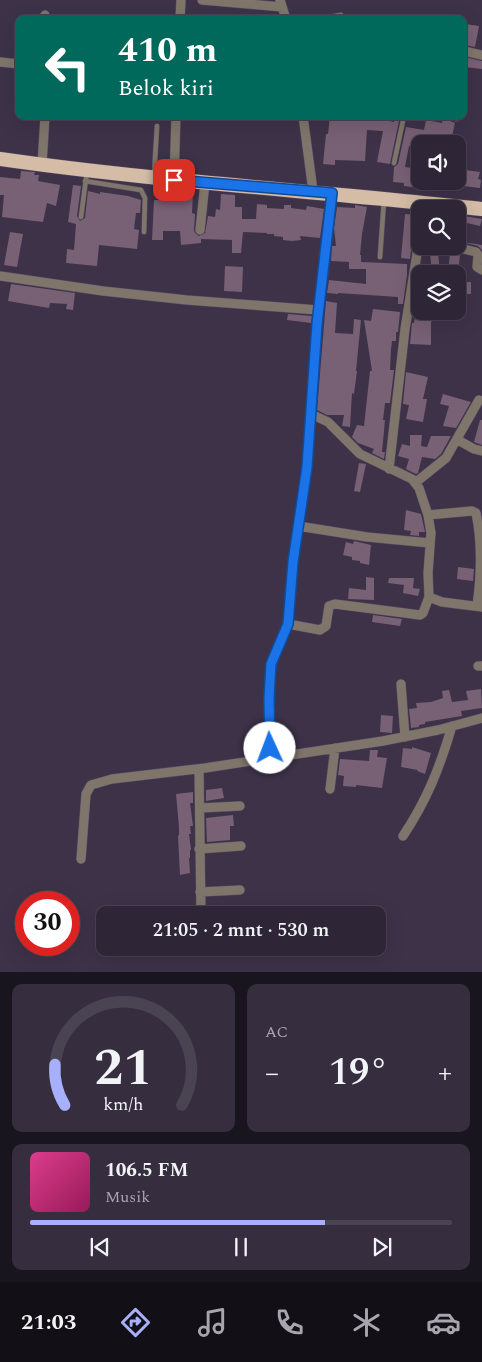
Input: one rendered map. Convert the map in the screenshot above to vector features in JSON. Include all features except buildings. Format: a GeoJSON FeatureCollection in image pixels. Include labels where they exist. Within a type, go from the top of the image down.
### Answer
{"type":"FeatureCollection","features":[{"type":"Feature","properties":{"kind":"highway"},"geometry":{"type":"LineString","coordinates":[[0,159],[42,165],[86,175],[154,178],[313,191],[384,198],[411,203]]}},
{"type":"Feature","properties":{"kind":"highway"},"geometry":{"type":"LineString","coordinates":[[466,208],[482,209]]}},
{"type":"Feature","properties":{"kind":"street"},"geometry":{"type":"LineString","coordinates":[[180,15],[181,0]]}},
{"type":"Feature","properties":{"kind":"street"},"geometry":{"type":"LineString","coordinates":[[202,0],[281,3],[285,15]]}},
{"type":"Feature","properties":{"kind":"street"},"geometry":{"type":"LineString","coordinates":[[467,52],[482,55]]}},
{"type":"Feature","properties":{"kind":"street"},"geometry":{"type":"LineString","coordinates":[[0,62],[15,64]]}},
{"type":"Feature","properties":{"kind":"street"},"geometry":{"type":"LineString","coordinates":[[42,165],[45,120]]}},
{"type":"Feature","properties":{"kind":"street"},"geometry":{"type":"LineString","coordinates":[[174,180],[176,120]]}},
{"type":"Feature","properties":{"kind":"street"},"geometry":{"type":"LineString","coordinates":[[304,120],[313,191]]}},
{"type":"Feature","properties":{"kind":"street"},"geometry":{"type":"LineString","coordinates":[[200,230],[205,183]]}},
{"type":"Feature","properties":{"kind":"street"},"geometry":{"type":"LineString","coordinates":[[271,757],[269,691],[271,664],[288,624],[293,562],[307,467],[318,310],[332,193]]}},
{"type":"Feature","properties":{"kind":"street"},"geometry":{"type":"LineString","coordinates":[[466,250],[476,252],[478,255],[477,267],[482,270]]}},
{"type":"Feature","properties":{"kind":"street"},"geometry":{"type":"LineString","coordinates":[[389,469],[402,348],[417,255]]}},
{"type":"Feature","properties":{"kind":"street"},"geometry":{"type":"LineString","coordinates":[[0,276],[112,292],[318,310]]}},
{"type":"Feature","properties":{"kind":"street"},"geometry":{"type":"LineString","coordinates":[[415,483],[446,458],[480,400]]}},
{"type":"Feature","properties":{"kind":"street"},"geometry":{"type":"LineString","coordinates":[[288,624],[320,630],[326,626],[330,606],[335,604],[420,615],[423,613],[429,597],[431,533],[424,498],[415,483],[412,479],[360,454],[328,422],[311,414]]}},
{"type":"Feature","properties":{"kind":"street"},"geometry":{"type":"LineString","coordinates":[[458,440],[474,449],[482,451]]}},
{"type":"Feature","properties":{"kind":"street"},"geometry":{"type":"LineString","coordinates":[[428,515],[476,513],[480,540],[479,606],[435,601],[429,597]]}},
{"type":"Feature","properties":{"kind":"street"},"geometry":{"type":"LineString","coordinates":[[298,526],[368,537],[430,543]]}},
{"type":"Feature","properties":{"kind":"street"},"geometry":{"type":"LineString","coordinates":[[401,684],[405,737]]}},
{"type":"Feature","properties":{"kind":"street"},"geometry":{"type":"LineString","coordinates":[[81,859],[86,794],[91,785],[112,779],[199,769],[405,737],[482,718]]}},
{"type":"Feature","properties":{"kind":"street"},"geometry":{"type":"LineString","coordinates":[[403,836],[432,785],[440,767],[452,726]]}},
{"type":"Feature","properties":{"kind":"street"},"geometry":{"type":"LineString","coordinates":[[330,789],[335,748]]}},
{"type":"Feature","properties":{"kind":"street"},"geometry":{"type":"LineString","coordinates":[[199,769],[201,906]]}},
{"type":"Feature","properties":{"kind":"street"},"geometry":{"type":"LineString","coordinates":[[200,808],[240,806]]}},
{"type":"Feature","properties":{"kind":"street"},"geometry":{"type":"LineString","coordinates":[[199,849],[241,846]]}},
{"type":"Feature","properties":{"kind":"street"},"geometry":{"type":"LineString","coordinates":[[200,892],[240,890]]}},
{"type":"Feature","properties":{"kind":"lane"},"geometry":{"type":"LineString","coordinates":[[394,163],[403,120]]}},
{"type":"Feature","properties":{"kind":"lane"},"geometry":{"type":"LineString","coordinates":[[154,178],[157,126]]}},
{"type":"Feature","properties":{"kind":"lane"},"geometry":{"type":"LineString","coordinates":[[81,217],[86,175],[141,190],[145,198],[144,232]]}},
{"type":"Feature","properties":{"kind":"lane"},"geometry":{"type":"LineString","coordinates":[[380,256],[384,198]]}},
{"type":"Feature","properties":{"kind":"route"},"geometry":{"type":"LineString","coordinates":[[174,180],[332,193],[317,324],[307,467],[293,562],[288,624],[271,664],[269,685],[270,748]]}}]}
